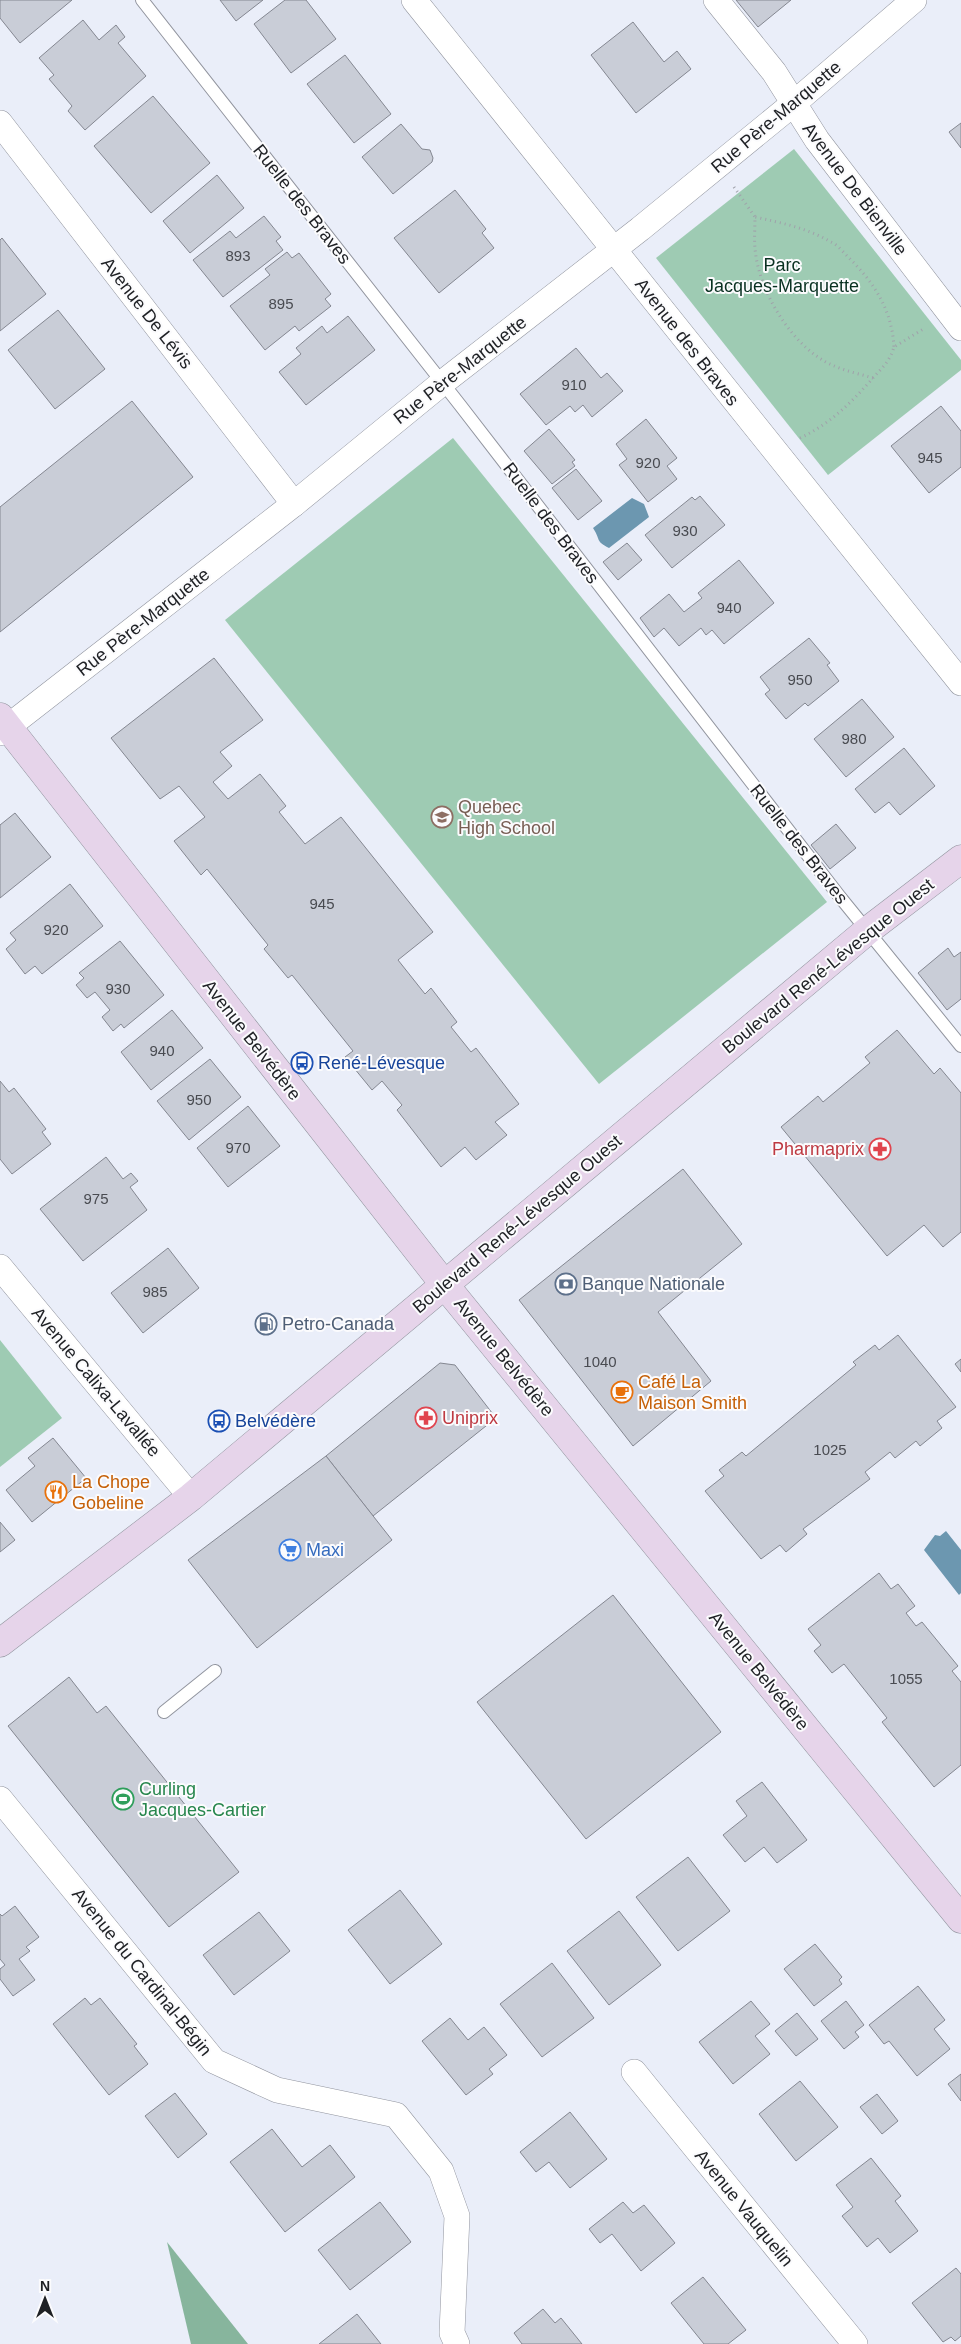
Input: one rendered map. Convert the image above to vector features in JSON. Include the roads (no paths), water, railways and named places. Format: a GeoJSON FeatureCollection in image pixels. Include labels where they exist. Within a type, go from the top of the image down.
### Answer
{"type":"FeatureCollection","features":[{"type":"Feature","properties":{"kind":"street","name":"Avenue des Braves"},"geometry":{"type":"LineString","coordinates":[[414,0],[614,248],[772,450],[961,683]]}},
{"type":"Feature","properties":{"kind":"street","name":"Avenue De Bienville"},"geometry":{"type":"LineString","coordinates":[[716,0],[774,72],[817,140],[955,320]]}},
{"type":"Feature","properties":{"kind":"street","name":"Rue Père-Marquette"},"geometry":{"type":"LineString","coordinates":[[3,726],[294,504],[442,383],[719,165],[914,0]]}},
{"type":"Feature","properties":{"kind":"street","name":"Avenue De Lévis"},"geometry":{"type":"LineString","coordinates":[[0,123],[294,504]]}},
{"type":"Feature","properties":{"kind":"street","name":"Avenue Belvédère"},"geometry":{"type":"LineString","coordinates":[[3,726],[444,1284],[961,1919]]}},
{"type":"Feature","properties":{"kind":"street","name":"Boulevard René-Lévesque Ouest"},"geometry":{"type":"LineString","coordinates":[[0,1643],[191,1497],[868,931],[961,859]]}},
{"type":"Feature","properties":{"kind":"street","name":"Avenue Calixa-Lavallée"},"geometry":{"type":"LineString","coordinates":[[0,1267],[191,1497]]}},
{"type":"Feature","properties":{"kind":"street","name":"Avenue du Cardinal-Bégin"},"geometry":{"type":"LineString","coordinates":[[0,1798],[214,2061],[277,2090],[396,2115],[441,2171],[457,2216],[452,2333],[457,2344]]}},
{"type":"Feature","properties":{"kind":"street","name":"Avenue Vauquelin"},"geometry":{"type":"LineString","coordinates":[[634,2072],[855,2344]]}},
{"type":"Feature","properties":{"kind":"lane","name":"Ruelle des Braves"},"geometry":{"type":"LineString","coordinates":[[142,0],[868,931],[961,1046]]}},
{"type":"Feature","properties":{"kind":"lane"},"geometry":{"type":"LineString","coordinates":[[164,1712],[215,1671]]}},
{"type":"Feature","properties":{"kind":"water"},"geometry":{"type":"Polygon","coordinates":[[[632,498],[644,504],[649,517],[609,548],[605,546],[600,542],[593,528],[632,498]]]}},
{"type":"Feature","properties":{"kind":"water"},"geometry":{"type":"Polygon","coordinates":[[[946,1531],[961,1550],[961,1593],[959,1595],[924,1550],[935,1535],[940,1536],[946,1531]]]}},
{"type":"Feature","properties":{"kind":"place","name":"Quebec High School"},"geometry":{"type":"Point","coordinates":[442,817]}},
{"type":"Feature","properties":{"kind":"place","name":"René-Lévesque"},"geometry":{"type":"Point","coordinates":[302,1063]}},
{"type":"Feature","properties":{"kind":"place","name":"Pharmaprix"},"geometry":{"type":"Point","coordinates":[880,1149]}},
{"type":"Feature","properties":{"kind":"place","name":"Banque Nationale"},"geometry":{"type":"Point","coordinates":[566,1284]}},
{"type":"Feature","properties":{"kind":"place","name":"Petro-Canada"},"geometry":{"type":"Point","coordinates":[266,1324]}},
{"type":"Feature","properties":{"kind":"place","name":"Café La Maison Smith"},"geometry":{"type":"Point","coordinates":[622,1392]}},
{"type":"Feature","properties":{"kind":"place","name":"Uniprix"},"geometry":{"type":"Point","coordinates":[426,1418]}},
{"type":"Feature","properties":{"kind":"place","name":"Belvédère"},"geometry":{"type":"Point","coordinates":[219,1421]}},
{"type":"Feature","properties":{"kind":"place","name":"La Chope Gobeline"},"geometry":{"type":"Point","coordinates":[56,1492]}},
{"type":"Feature","properties":{"kind":"place","name":"Maxi"},"geometry":{"type":"Point","coordinates":[290,1550]}},
{"type":"Feature","properties":{"kind":"place","name":"Curling Jacques-Cartier"},"geometry":{"type":"Point","coordinates":[123,1799]}},
{"type":"Feature","properties":{"kind":"park label","name":"Parc Jacques-Marquette"},"geometry":{"type":"Point","coordinates":[782,275]}}]}
